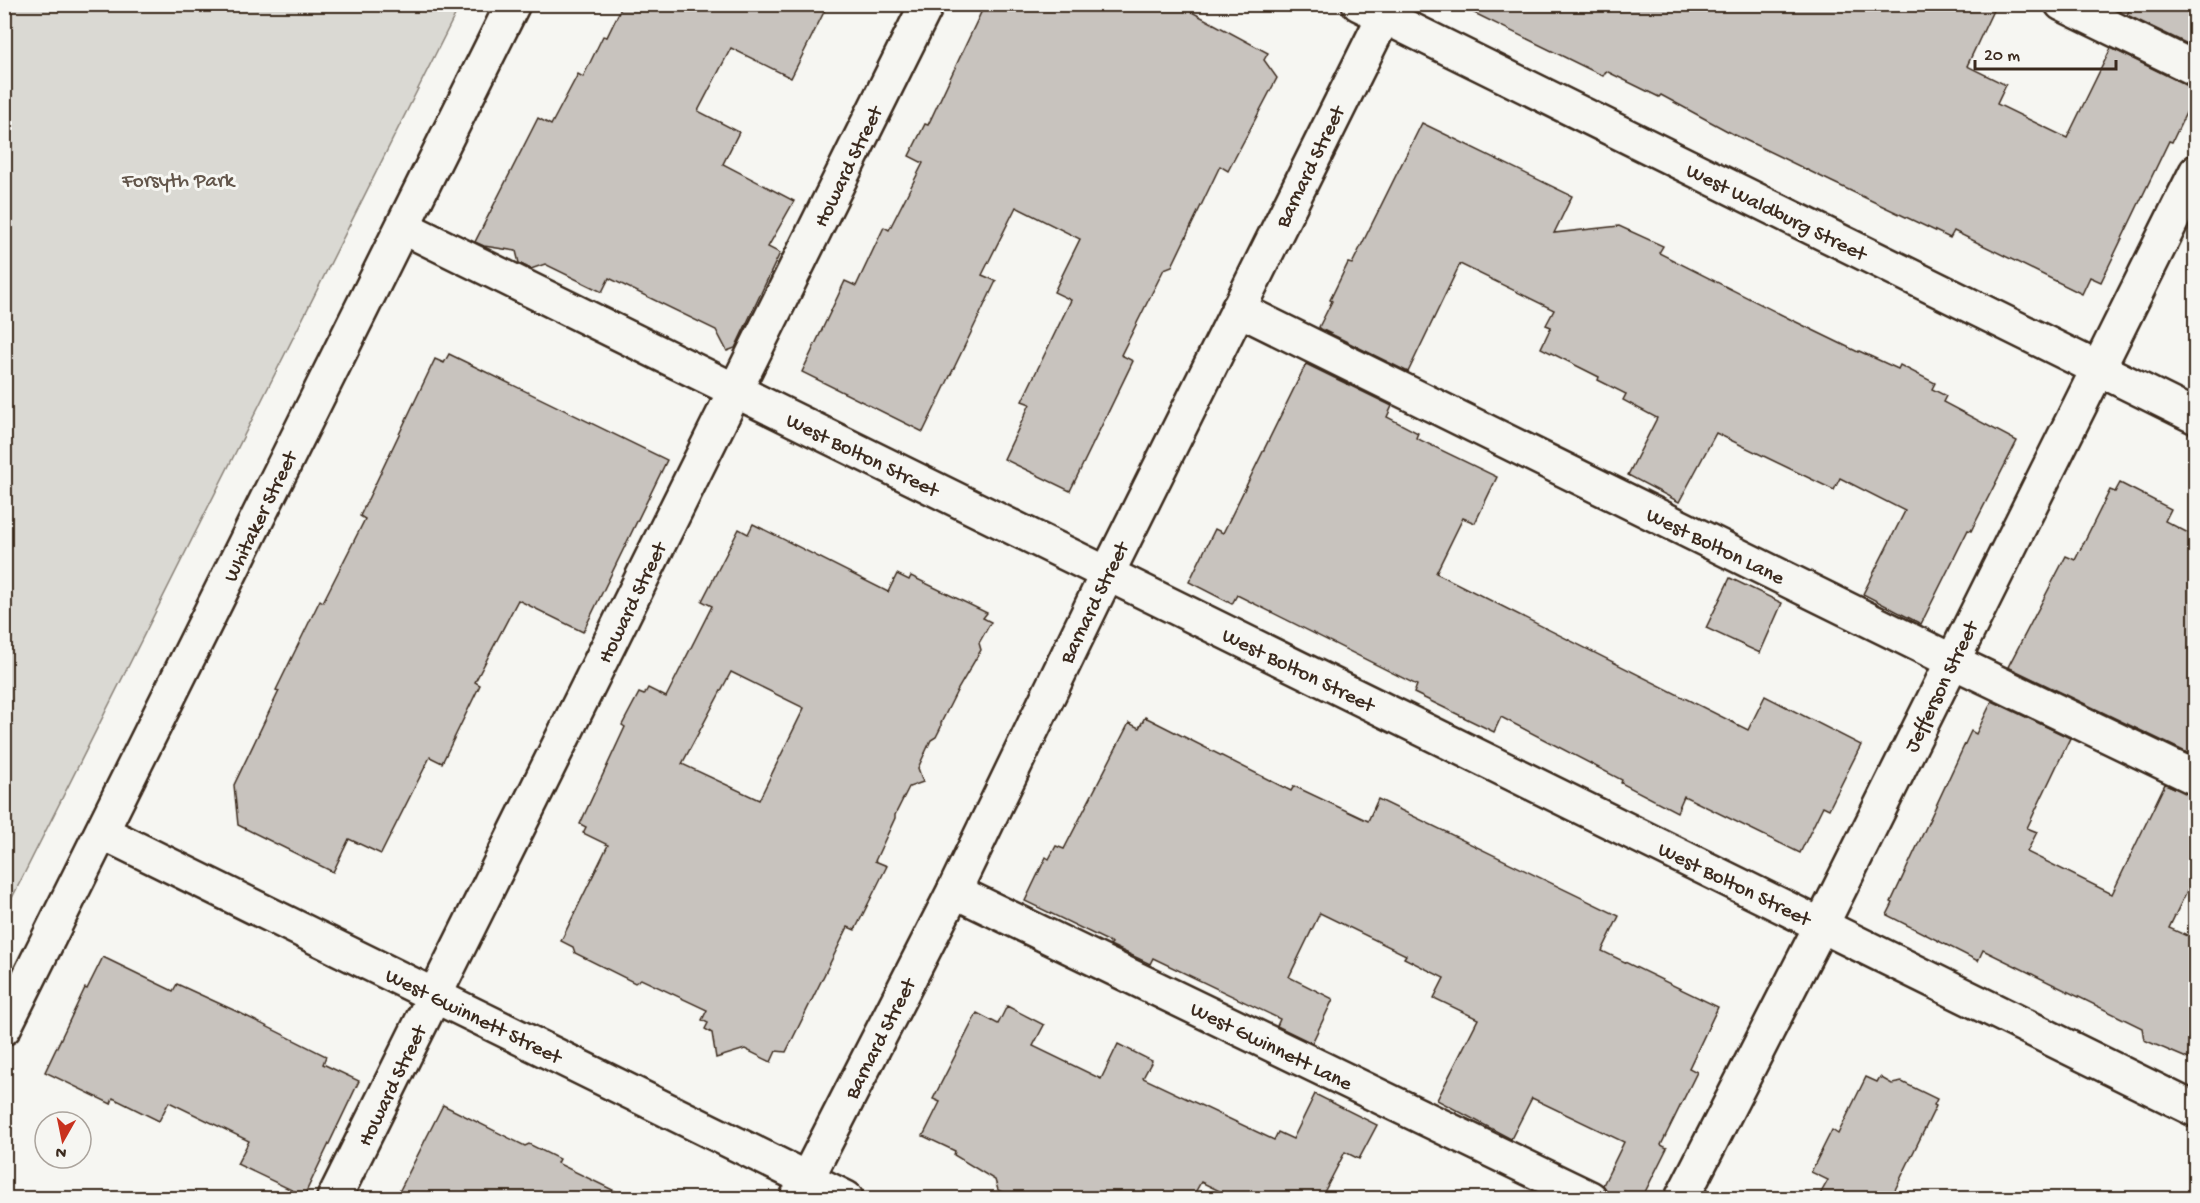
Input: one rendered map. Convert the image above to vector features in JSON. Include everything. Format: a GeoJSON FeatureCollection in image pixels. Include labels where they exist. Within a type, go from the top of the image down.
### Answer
{"type":"FeatureCollection","features":[{"type":"Feature","properties":{"kind":"street","name":"Whitaker Street"},"geometry":{"type":"LineString","coordinates":[[4,1028],[513,4]]}},
{"type":"Feature","properties":{"kind":"street","name":"Howard Street"},"geometry":{"type":"LineString","coordinates":[[334,1198],[927,4]]}},
{"type":"Feature","properties":{"kind":"street"},"geometry":{"type":"LineString","coordinates":[[2062,4],[2196,69]]}},
{"type":"Feature","properties":{"kind":"street","name":"Barnard Street"},"geometry":{"type":"LineString","coordinates":[[801,1189],[954,891],[1238,309],[1378,8]]}},
{"type":"Feature","properties":{"kind":"street","name":"West Waldburg Street"},"geometry":{"type":"LineString","coordinates":[[1378,8],[2196,417]]}},
{"type":"Feature","properties":{"kind":"street","name":"Jefferson Street"},"geometry":{"type":"LineString","coordinates":[[1682,1198],[1821,926],[2196,172]]}},
{"type":"Feature","properties":{"kind":"street","name":"West Bolton Street"},"geometry":{"type":"LineString","coordinates":[[403,227],[2196,1110]]}},
{"type":"Feature","properties":{"kind":"street","name":"West Bolton Lane"},"geometry":{"type":"LineString","coordinates":[[1238,309],[1952,661],[2196,778]]}},
{"type":"Feature","properties":{"kind":"street","name":"West Gwinnett Street"},"geometry":{"type":"LineString","coordinates":[[102,832],[435,996],[801,1189],[846,1198]]}},
{"type":"Feature","properties":{"kind":"street","name":"West Gwinnett Lane"},"geometry":{"type":"LineString","coordinates":[[954,891],[1590,1198]]}},
{"type":"Feature","properties":{"kind":"green space","name":"Forsyth Park"},"geometry":{"type":"Polygon","coordinates":[[[4,5],[460,5],[5,912],[4,5]]]}},
{"type":"Feature","properties":{"kind":"building"},"geometry":{"type":"Polygon","coordinates":[[[623,4],[828,4],[791,78],[731,48],[698,111],[739,132],[723,164],[794,201],[768,247],[780,253],[735,348],[727,351],[716,330],[609,278],[602,292],[545,264],[531,269],[519,263],[516,251],[484,246],[475,242],[538,118],[551,125],[578,74],[583,77],[603,36],[607,37],[623,4]]]}},
{"type":"Feature","properties":{"kind":"building"},"geometry":{"type":"Polygon","coordinates":[[[985,4],[1177,4],[1268,53],[1264,60],[1277,78],[1228,171],[1220,166],[1172,266],[1164,269],[1121,355],[1133,361],[1070,491],[1004,459],[1030,404],[1022,401],[1071,300],[1054,292],[1080,239],[1016,207],[982,275],[996,281],[923,432],[802,372],[845,281],[856,286],[884,227],[889,230],[923,163],[909,156],[925,124],[928,125],[985,4]]]}},
{"type":"Feature","properties":{"kind":"building"},"geometry":{"type":"Polygon","coordinates":[[[1456,4],[1996,4],[1967,66],[2006,85],[1997,104],[2067,138],[2111,48],[2188,86],[2196,87],[2196,92],[2172,142],[2169,141],[2101,282],[2090,277],[2082,294],[1954,231],[1950,238],[1733,134],[1661,95],[1659,97],[1606,71],[1603,76],[1456,4]]]}},
{"type":"Feature","properties":{"kind":"building"},"geometry":{"type":"Polygon","coordinates":[[[2132,4],[2196,4],[2196,48],[2127,15],[2132,4]]]}},
{"type":"Feature","properties":{"kind":"building"},"geometry":{"type":"Polygon","coordinates":[[[1422,123],[1572,196],[1554,233],[1619,226],[1663,246],[1659,253],[1790,319],[1858,352],[1898,369],[1900,365],[1935,383],[1932,389],[1946,396],[1943,402],[2017,441],[1971,531],[1968,530],[1921,624],[1863,594],[1905,511],[1840,478],[1834,490],[1716,433],[1679,502],[1628,475],[1657,418],[1623,400],[1626,394],[1598,380],[1599,377],[1541,348],[1551,327],[1546,325],[1554,310],[1460,264],[1408,372],[1319,327],[1348,263],[1352,264],[1422,123]]]}},
{"type":"Feature","properties":{"kind":"building"},"geometry":{"type":"Polygon","coordinates":[[[449,354],[667,460],[583,632],[518,600],[475,682],[480,685],[442,763],[430,757],[381,854],[349,839],[333,872],[238,825],[234,785],[279,691],[276,690],[320,600],[323,602],[365,519],[360,516],[435,359],[444,363],[449,354]]]}},
{"type":"Feature","properties":{"kind":"building"},"geometry":{"type":"Polygon","coordinates":[[[1306,364],[1392,406],[1387,417],[1418,433],[1416,438],[1497,477],[1475,523],[1463,518],[1436,573],[1748,730],[1765,696],[1861,745],[1829,809],[1823,806],[1800,853],[1684,796],[1677,812],[1621,783],[1622,780],[1501,717],[1494,732],[1414,693],[1417,685],[1237,595],[1232,604],[1189,582],[1215,529],[1223,533],[1306,364]]]}},
{"type":"Feature","properties":{"kind":"building"},"geometry":{"type":"Polygon","coordinates":[[[2120,483],[2171,509],[2165,521],[2196,537],[2196,757],[2008,667],[2066,556],[2075,560],[2110,490],[2115,492],[2120,483]]]}},
{"type":"Feature","properties":{"kind":"building"},"geometry":{"type":"Polygon","coordinates":[[[753,524],[888,592],[897,574],[909,580],[911,576],[987,613],[983,618],[991,622],[979,643],[981,650],[958,689],[936,737],[931,740],[918,768],[923,782],[909,787],[895,815],[875,861],[887,866],[855,930],[848,927],[786,1052],[776,1051],[771,1062],[745,1049],[716,1058],[712,1033],[705,1029],[708,1023],[702,1020],[707,1010],[641,979],[635,983],[575,953],[573,947],[561,941],[608,845],[583,833],[586,827],[580,824],[625,727],[622,725],[639,693],[644,695],[648,688],[666,697],[712,606],[702,601],[739,529],[748,534],[753,524]],[[731,672],[682,764],[759,800],[804,708],[731,672]]]}},
{"type":"Feature","properties":{"kind":"building"},"geometry":{"type":"Polygon","coordinates":[[[1730,578],[1782,603],[1760,653],[1706,628],[1730,578]]]}},
{"type":"Feature","properties":{"kind":"building"},"geometry":{"type":"Polygon","coordinates":[[[1992,701],[2070,738],[2027,828],[2037,832],[2027,852],[2112,894],[2165,784],[2196,796],[2196,872],[2169,928],[2196,940],[2196,1062],[2144,1040],[2142,1028],[1983,950],[1978,961],[1887,915],[1971,731],[1976,734],[1992,701]]]}},
{"type":"Feature","properties":{"kind":"building"},"geometry":{"type":"Polygon","coordinates":[[[1145,717],[1291,791],[1294,786],[1368,821],[1378,799],[1619,916],[1602,951],[1718,1007],[1689,1068],[1697,1072],[1661,1145],[1667,1148],[1642,1198],[1608,1198],[1603,1185],[1624,1142],[1532,1098],[1511,1139],[1437,1100],[1478,1019],[1434,998],[1444,978],[1404,958],[1406,955],[1320,913],[1289,977],[1333,999],[1312,1043],[1277,1026],[1280,1019],[1153,958],[1150,964],[1025,901],[1046,857],[1049,859],[1056,846],[1064,849],[1129,723],[1139,728],[1145,717]]]}},
{"type":"Feature","properties":{"kind":"building"},"geometry":{"type":"Polygon","coordinates":[[[103,957],[173,991],[177,984],[240,1013],[326,1056],[323,1064],[359,1081],[304,1196],[237,1164],[249,1141],[169,1102],[159,1121],[113,1098],[111,1104],[45,1072],[85,988],[87,989],[103,957]]]}},
{"type":"Feature","properties":{"kind":"building"},"geometry":{"type":"Polygon","coordinates":[[[1007,1006],[1044,1025],[1033,1046],[1101,1079],[1118,1044],[1152,1061],[1143,1078],[1274,1140],[1278,1132],[1293,1139],[1315,1094],[1377,1125],[1359,1159],[1345,1152],[1321,1198],[1234,1198],[1201,1182],[1192,1198],[1014,1198],[998,1190],[995,1180],[954,1155],[955,1151],[923,1136],[940,1102],[933,1099],[977,1013],[998,1024],[1007,1006]]]}},
{"type":"Feature","properties":{"kind":"building"},"geometry":{"type":"Polygon","coordinates":[[[1866,1077],[1877,1082],[1880,1077],[1892,1084],[1902,1082],[1937,1099],[1934,1105],[1936,1106],[1891,1198],[1818,1198],[1828,1180],[1811,1172],[1832,1130],[1838,1134],[1866,1077]]]}},
{"type":"Feature","properties":{"kind":"building"},"geometry":{"type":"Polygon","coordinates":[[[443,1105],[525,1146],[529,1144],[559,1159],[557,1163],[629,1198],[396,1198],[443,1105]]]}}]}
